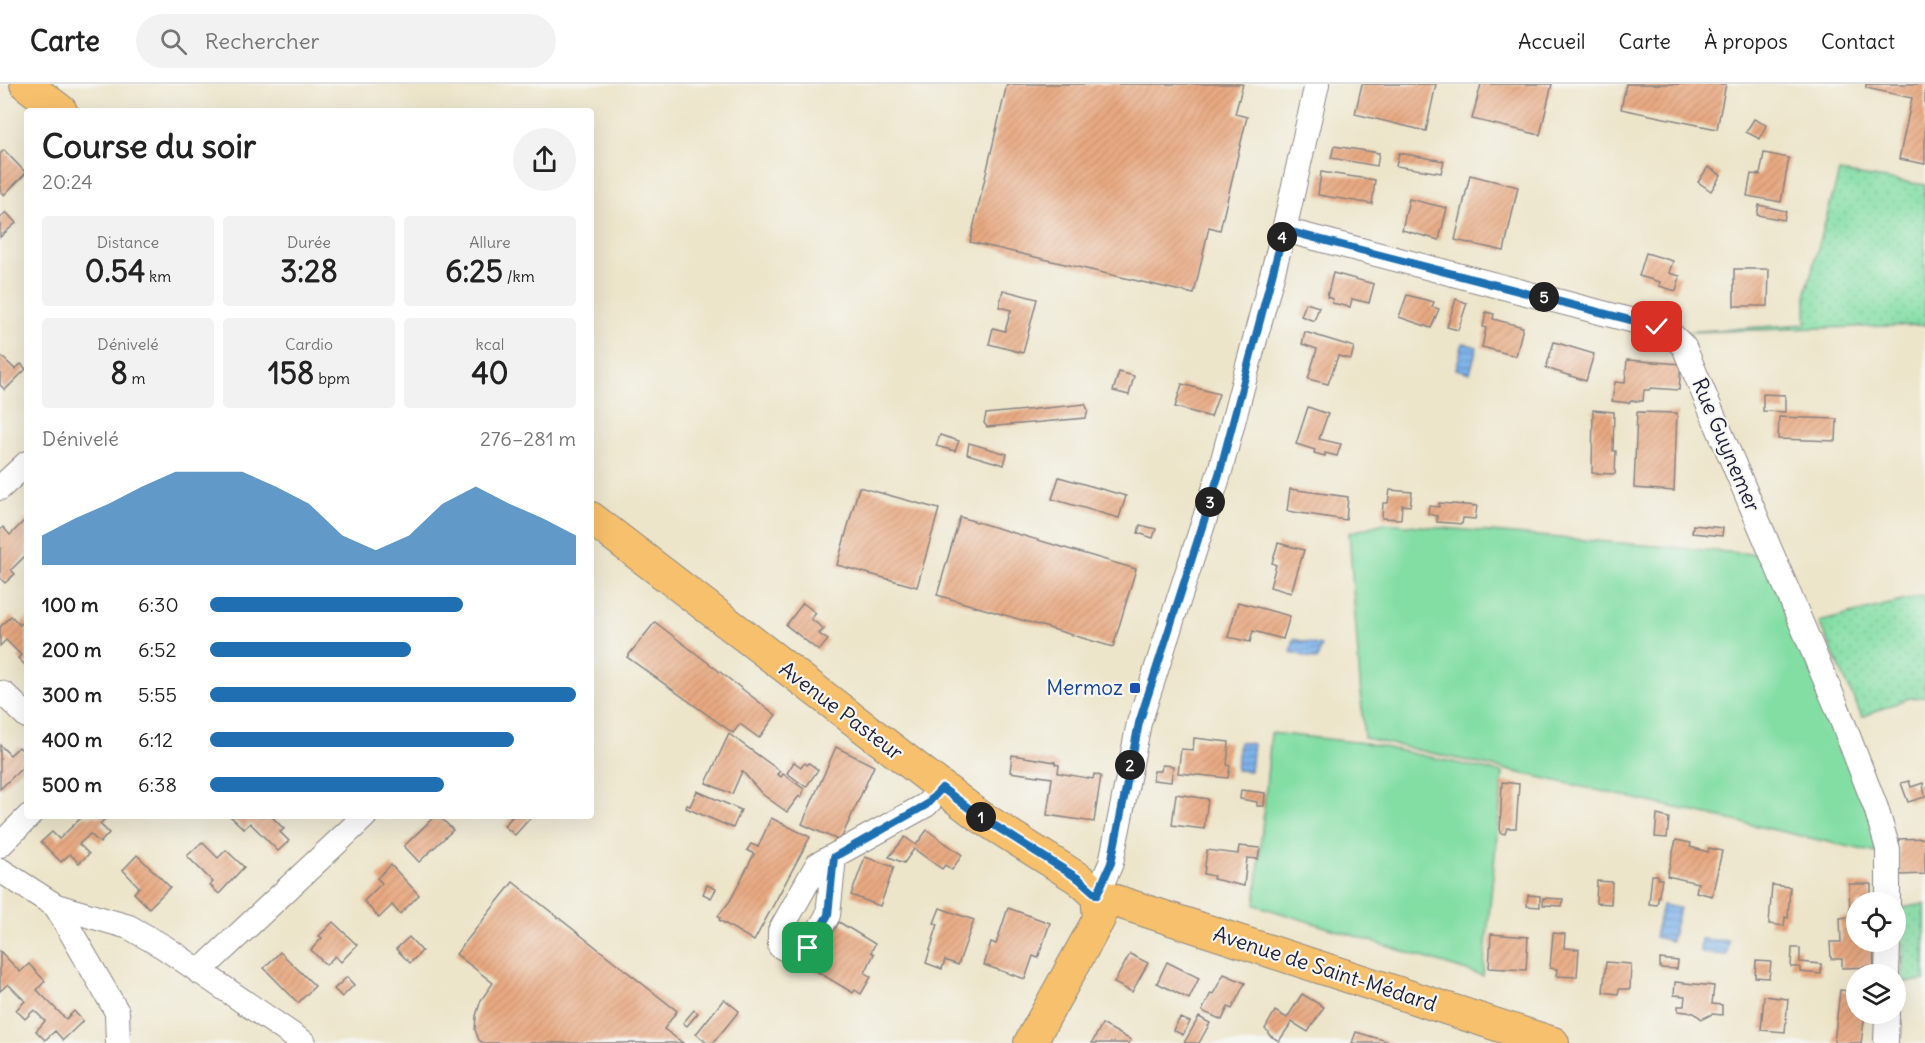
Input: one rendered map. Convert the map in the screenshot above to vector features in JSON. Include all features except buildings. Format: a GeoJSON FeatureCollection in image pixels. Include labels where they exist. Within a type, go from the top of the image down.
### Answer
{"type":"FeatureCollection","features":[{"type":"Feature","properties":{"kind":"main road"},"geometry":{"type":"LineString","coordinates":[[26,84],[57,108]]}},
{"type":"Feature","properties":{"kind":"main road","name":"Avenue Pasteur"},"geometry":{"type":"LineString","coordinates":[[594,520],[978,815],[1079,879],[1097,895]]}},
{"type":"Feature","properties":{"kind":"main road"},"geometry":{"type":"LineString","coordinates":[[1030,1043],[1099,920],[1097,895]]}},
{"type":"Feature","properties":{"kind":"main road","name":"Avenue de Saint-Médard"},"geometry":{"type":"LineString","coordinates":[[1097,895],[1553,1043]]}},
{"type":"Feature","properties":{"kind":"street"},"geometry":{"type":"LineString","coordinates":[[1097,895],[1111,863],[1139,723],[1220,471],[1284,230],[1317,84]]}},
{"type":"Feature","properties":{"kind":"street","name":"Rue Guynemer"},"geometry":{"type":"LineString","coordinates":[[1284,230],[1657,327],[1672,335],[1684,347],[1836,705],[1876,808],[1888,849],[1888,892]]}},
{"type":"Feature","properties":{"kind":"street"},"geometry":{"type":"LineString","coordinates":[[0,488],[24,466]]}},
{"type":"Feature","properties":{"kind":"street"},"geometry":{"type":"LineString","coordinates":[[0,693],[4,694],[24,714]]}},
{"type":"Feature","properties":{"kind":"street"},"geometry":{"type":"LineString","coordinates":[[834,857],[926,805],[942,788]]}},
{"type":"Feature","properties":{"kind":"street"},"geometry":{"type":"LineString","coordinates":[[0,845],[26,819]]}},
{"type":"Feature","properties":{"kind":"street"},"geometry":{"type":"LineString","coordinates":[[199,972],[362,819]]}},
{"type":"Feature","properties":{"kind":"street"},"geometry":{"type":"LineString","coordinates":[[0,870],[56,906],[129,927],[164,947],[304,1043]]}},
{"type":"Feature","properties":{"kind":"street"},"geometry":{"type":"LineString","coordinates":[[56,906],[117,1012],[118,1043]]}},
{"type":"Feature","properties":{"kind":"street"},"geometry":{"type":"LineString","coordinates":[[1886,1043],[1887,1024]]}},
{"type":"Feature","properties":{"kind":"green space"},"geometry":{"type":"Polygon","coordinates":[[[1839,172],[1925,185],[1925,325],[1686,332],[1806,324],[1806,292],[1839,172]]]}},
{"type":"Feature","properties":{"kind":"green space"},"geometry":{"type":"Polygon","coordinates":[[[1384,523],[1763,555],[1873,821],[1877,853],[1364,738],[1349,533],[1384,523]]]}},
{"type":"Feature","properties":{"kind":"green space"},"geometry":{"type":"Polygon","coordinates":[[[1925,595],[1925,697],[1909,698],[1862,717],[1819,622],[1925,595]]]}},
{"type":"Feature","properties":{"kind":"green space"},"geometry":{"type":"Polygon","coordinates":[[[1271,733],[1365,743],[1503,773],[1483,976],[1255,905],[1271,733]]]}},
{"type":"Feature","properties":{"kind":"green space"},"geometry":{"type":"Polygon","coordinates":[[[1925,904],[1925,980],[1906,983],[1906,964],[1903,964],[1903,952],[1906,952],[1906,907],[1925,904]]]}},
{"type":"Feature","properties":{"kind":"water"},"geometry":{"type":"Polygon","coordinates":[[[1463,343],[1477,347],[1470,373],[1456,369],[1463,343]]]}},
{"type":"Feature","properties":{"kind":"water"},"geometry":{"type":"Polygon","coordinates":[[[1294,639],[1321,646],[1317,660],[1291,652],[1294,639]]]}},
{"type":"Feature","properties":{"kind":"water"},"geometry":{"type":"Polygon","coordinates":[[[1239,742],[1253,744],[1250,771],[1236,770],[1239,742]]]}},
{"type":"Feature","properties":{"kind":"water"},"geometry":{"type":"Polygon","coordinates":[[[1662,905],[1679,908],[1671,941],[1655,937],[1662,905]]]}},
{"type":"Feature","properties":{"kind":"water"},"geometry":{"type":"Polygon","coordinates":[[[1701,939],[1728,941],[1727,955],[1700,953],[1701,939]]]}},
{"type":"Feature","properties":{"kind":"place","name":"Mermoz"},"geometry":{"type":"Point","coordinates":[1135,688]}},
{"type":"Feature","properties":{"kind":"route"},"geometry":{"type":"LineString","coordinates":[[808,948],[828,915],[834,857],[926,805],[942,788],[978,815],[1079,879],[1097,895],[1111,863],[1139,723],[1220,471],[1284,230],[1657,327]]}}]}
